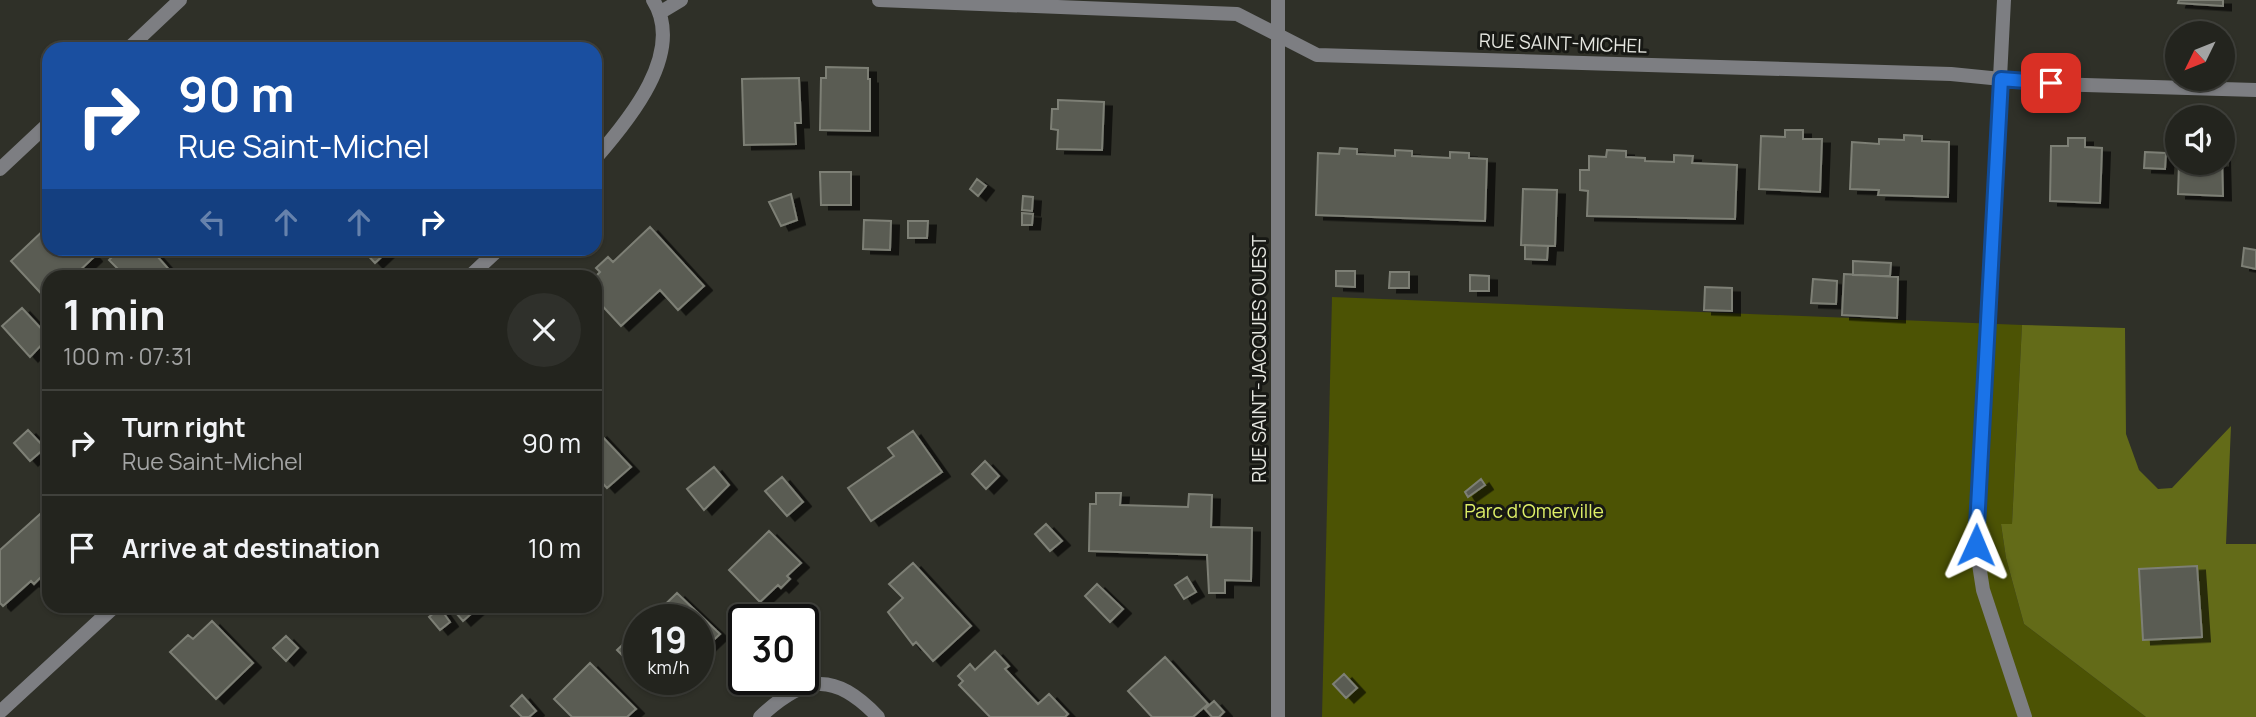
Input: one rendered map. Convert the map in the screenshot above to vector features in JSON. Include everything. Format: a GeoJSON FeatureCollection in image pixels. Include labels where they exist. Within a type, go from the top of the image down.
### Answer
{"type":"FeatureCollection","features":[{"type":"Feature","properties":{"kind":"street"},"geometry":{"type":"LineString","coordinates":[[135,42],[180,0]]}},
{"type":"Feature","properties":{"kind":"street"},"geometry":{"type":"LineString","coordinates":[[602,150],[627,120],[655,69],[662,46],[657,6],[681,0]]}},
{"type":"Feature","properties":{"kind":"street","name":"RUE SAINT-MICHEL"},"geometry":{"type":"LineString","coordinates":[[879,0],[1237,14],[1317,55],[1951,74],[2051,83],[2256,90]]}},
{"type":"Feature","properties":{"kind":"street","name":"RUE SAINT-JACQUES OUEST"},"geometry":{"type":"LineString","coordinates":[[1278,0],[1278,717]]}},
{"type":"Feature","properties":{"kind":"street"},"geometry":{"type":"LineString","coordinates":[[2004,0],[1976,545],[1983,590],[2025,717]]}},
{"type":"Feature","properties":{"kind":"street"},"geometry":{"type":"LineString","coordinates":[[0,169],[42,130]]}},
{"type":"Feature","properties":{"kind":"street"},"geometry":{"type":"LineString","coordinates":[[476,270],[491,256]]}},
{"type":"Feature","properties":{"kind":"street"},"geometry":{"type":"LineString","coordinates":[[0,712],[107,613]]}},
{"type":"Feature","properties":{"kind":"street"},"geometry":{"type":"LineString","coordinates":[[760,717],[790,692],[814,684],[826,684],[857,695],[878,717]]}},
{"type":"Feature","properties":{"kind":"green space","name":"Parc d'Omerville"},"geometry":{"type":"Polygon","coordinates":[[[1332,297],[2022,325],[2012,524],[2001,524],[2006,558],[2024,624],[2146,717],[1322,717],[1332,297]]]}},
{"type":"Feature","properties":{"kind":"green space"},"geometry":{"type":"Polygon","coordinates":[[[2022,325],[2125,328],[2126,434],[2139,470],[2158,489],[2172,488],[2231,426],[2226,544],[2256,544],[2256,717],[2146,717],[2024,624],[2006,558],[2001,524],[2012,524],[2022,325]]]}},
{"type":"Feature","properties":{"kind":"building"},"geometry":{"type":"Polygon","coordinates":[[[2179,0],[2223,0],[2223,6],[2178,3],[2179,0]]]}},
{"type":"Feature","properties":{"kind":"building"},"geometry":{"type":"Polygon","coordinates":[[[826,67],[868,68],[870,131],[820,130],[821,78],[826,78],[826,67]]]}},
{"type":"Feature","properties":{"kind":"building"},"geometry":{"type":"Polygon","coordinates":[[[799,78],[801,123],[795,123],[796,144],[744,145],[742,79],[799,78]]]}},
{"type":"Feature","properties":{"kind":"building"},"geometry":{"type":"Polygon","coordinates":[[[1058,100],[1104,102],[1102,150],[1057,149],[1058,130],[1051,129],[1052,109],[1058,109],[1058,100]]]}},
{"type":"Feature","properties":{"kind":"building"},"geometry":{"type":"Polygon","coordinates":[[[1785,130],[1803,130],[1803,139],[1822,139],[1820,192],[1759,189],[1761,136],[1785,137],[1785,130]]]}},
{"type":"Feature","properties":{"kind":"building"},"geometry":{"type":"Polygon","coordinates":[[[1904,135],[1922,136],[1922,141],[1949,142],[1948,197],[1878,195],[1879,190],[1850,189],[1852,142],[1879,144],[1879,139],[1904,140],[1904,135]]]}},
{"type":"Feature","properties":{"kind":"building"},"geometry":{"type":"Polygon","coordinates":[[[2068,138],[2085,138],[2085,147],[2102,148],[2100,203],[2050,201],[2051,146],[2068,146],[2068,138]]]}},
{"type":"Feature","properties":{"kind":"building"},"geometry":{"type":"Polygon","coordinates":[[[1340,148],[1357,149],[1357,154],[1395,156],[1395,150],[1412,151],[1412,156],[1450,158],[1450,152],[1469,153],[1469,158],[1487,159],[1485,221],[1316,215],[1318,153],[1339,154],[1340,148]]]}},
{"type":"Feature","properties":{"kind":"building"},"geometry":{"type":"Polygon","coordinates":[[[1607,150],[1626,151],[1626,157],[1645,158],[1645,161],[1674,162],[1674,155],[1693,156],[1692,163],[1737,165],[1735,219],[1587,216],[1588,191],[1580,190],[1580,170],[1589,170],[1589,156],[1606,157],[1607,150]]]}},
{"type":"Feature","properties":{"kind":"building"},"geometry":{"type":"Polygon","coordinates":[[[2145,152],[2165,153],[2165,169],[2144,168],[2145,152]]]}},
{"type":"Feature","properties":{"kind":"building"},"geometry":{"type":"Polygon","coordinates":[[[820,172],[851,172],[851,205],[821,205],[820,172]]]}},
{"type":"Feature","properties":{"kind":"building"},"geometry":{"type":"Polygon","coordinates":[[[2179,175],[2222,175],[2223,196],[2178,194],[2179,175]]]}},
{"type":"Feature","properties":{"kind":"building"},"geometry":{"type":"Polygon","coordinates":[[[977,179],[986,186],[978,196],[970,189],[977,179]]]}},
{"type":"Feature","properties":{"kind":"building"},"geometry":{"type":"Polygon","coordinates":[[[1523,189],[1557,190],[1555,246],[1521,245],[1523,189]]]}},
{"type":"Feature","properties":{"kind":"building"},"geometry":{"type":"Polygon","coordinates":[[[791,194],[797,220],[781,226],[769,202],[791,194]]]}},
{"type":"Feature","properties":{"kind":"building"},"geometry":{"type":"Polygon","coordinates":[[[1023,196],[1033,197],[1032,211],[1022,210],[1023,196]]]}},
{"type":"Feature","properties":{"kind":"building"},"geometry":{"type":"Polygon","coordinates":[[[1022,213],[1033,214],[1032,225],[1022,225],[1022,213]]]}},
{"type":"Feature","properties":{"kind":"building"},"geometry":{"type":"Polygon","coordinates":[[[864,220],[891,221],[890,250],[863,249],[864,220]]]}},
{"type":"Feature","properties":{"kind":"building"},"geometry":{"type":"Polygon","coordinates":[[[908,221],[928,221],[927,238],[908,238],[908,221]]]}},
{"type":"Feature","properties":{"kind":"building"},"geometry":{"type":"Polygon","coordinates":[[[650,227],[704,286],[678,310],[660,290],[621,326],[602,306],[602,270],[596,268],[608,257],[613,262],[650,227]]]}},
{"type":"Feature","properties":{"kind":"building"},"geometry":{"type":"Polygon","coordinates":[[[42,232],[42,256],[94,257],[80,270],[42,270],[42,295],[11,261],[42,232]]]}},
{"type":"Feature","properties":{"kind":"building"},"geometry":{"type":"Polygon","coordinates":[[[1525,245],[1548,246],[1547,260],[1525,259],[1525,245]]]}},
{"type":"Feature","properties":{"kind":"building"},"geometry":{"type":"Polygon","coordinates":[[[2244,248],[2256,250],[2256,269],[2242,266],[2244,248]]]}},
{"type":"Feature","properties":{"kind":"building"},"geometry":{"type":"Polygon","coordinates":[[[113,256],[157,256],[169,270],[119,270],[109,260],[113,256]]]}},
{"type":"Feature","properties":{"kind":"building"},"geometry":{"type":"Polygon","coordinates":[[[368,256],[382,256],[375,263],[368,256]]]}},
{"type":"Feature","properties":{"kind":"building"},"geometry":{"type":"Polygon","coordinates":[[[1853,261],[1891,263],[1890,276],[1853,275],[1853,261]]]}},
{"type":"Feature","properties":{"kind":"building"},"geometry":{"type":"Polygon","coordinates":[[[1336,271],[1355,271],[1355,287],[1336,286],[1336,271]]]}},
{"type":"Feature","properties":{"kind":"building"},"geometry":{"type":"Polygon","coordinates":[[[1390,272],[1409,272],[1409,288],[1389,288],[1390,272]]]}},
{"type":"Feature","properties":{"kind":"building"},"geometry":{"type":"Polygon","coordinates":[[[1844,274],[1898,277],[1897,318],[1842,315],[1844,274]]]}},
{"type":"Feature","properties":{"kind":"building"},"geometry":{"type":"Polygon","coordinates":[[[1470,275],[1489,276],[1489,291],[1470,291],[1470,275]]]}},
{"type":"Feature","properties":{"kind":"building"},"geometry":{"type":"Polygon","coordinates":[[[1813,279],[1837,281],[1836,304],[1811,303],[1813,279]]]}},
{"type":"Feature","properties":{"kind":"building"},"geometry":{"type":"Polygon","coordinates":[[[1705,287],[1732,288],[1732,311],[1704,310],[1705,287]]]}},
{"type":"Feature","properties":{"kind":"building"},"geometry":{"type":"Polygon","coordinates":[[[22,308],[42,329],[42,344],[30,357],[2,326],[22,308]]]}},
{"type":"Feature","properties":{"kind":"building"},"geometry":{"type":"Polygon","coordinates":[[[28,430],[42,445],[42,451],[30,461],[14,443],[28,430]]]}},
{"type":"Feature","properties":{"kind":"building"},"geometry":{"type":"Polygon","coordinates":[[[913,431],[942,472],[871,521],[848,488],[894,456],[888,448],[913,431]]]}},
{"type":"Feature","properties":{"kind":"building"},"geometry":{"type":"Polygon","coordinates":[[[602,436],[631,467],[607,488],[602,483],[602,436]]]}},
{"type":"Feature","properties":{"kind":"building"},"geometry":{"type":"Polygon","coordinates":[[[985,461],[999,476],[986,489],[972,474],[985,461]]]}},
{"type":"Feature","properties":{"kind":"building"},"geometry":{"type":"Polygon","coordinates":[[[714,467],[729,485],[704,510],[687,489],[714,467]]]}},
{"type":"Feature","properties":{"kind":"building"},"geometry":{"type":"Polygon","coordinates":[[[782,477],[803,502],[787,516],[765,491],[782,477]]]}},
{"type":"Feature","properties":{"kind":"building"},"geometry":{"type":"Polygon","coordinates":[[[1481,479],[1485,485],[1468,497],[1465,492],[1481,479]]]}},
{"type":"Feature","properties":{"kind":"building"},"geometry":{"type":"Polygon","coordinates":[[[1096,493],[1121,493],[1120,505],[1188,507],[1189,494],[1212,495],[1211,527],[1252,528],[1251,581],[1225,580],[1225,593],[1209,593],[1207,555],[1089,551],[1090,504],[1096,504],[1096,493]]]}},
{"type":"Feature","properties":{"kind":"building"},"geometry":{"type":"Polygon","coordinates":[[[42,512],[42,576],[34,584],[31,581],[3,606],[0,603],[0,550],[42,512]]]}},
{"type":"Feature","properties":{"kind":"building"},"geometry":{"type":"Polygon","coordinates":[[[1046,524],[1062,541],[1050,551],[1035,534],[1046,524]]]}},
{"type":"Feature","properties":{"kind":"building"},"geometry":{"type":"Polygon","coordinates":[[[769,531],[801,563],[787,576],[790,579],[781,588],[778,585],[760,602],[729,570],[769,531]]]}},
{"type":"Feature","properties":{"kind":"building"},"geometry":{"type":"Polygon","coordinates":[[[913,563],[971,626],[933,661],[916,642],[913,645],[888,612],[903,598],[889,584],[913,563]]]}},
{"type":"Feature","properties":{"kind":"building"},"geometry":{"type":"Polygon","coordinates":[[[2197,566],[2202,637],[2143,640],[2139,569],[2197,566]]]}},
{"type":"Feature","properties":{"kind":"building"},"geometry":{"type":"Polygon","coordinates":[[[1187,577],[1196,592],[1184,599],[1175,585],[1187,577]]]}},
{"type":"Feature","properties":{"kind":"building"},"geometry":{"type":"Polygon","coordinates":[[[1097,584],[1123,609],[1110,622],[1085,596],[1097,584]]]}},
{"type":"Feature","properties":{"kind":"building"},"geometry":{"type":"Polygon","coordinates":[[[677,593],[689,604],[666,604],[677,593]]]}},
{"type":"Feature","properties":{"kind":"building"},"geometry":{"type":"Polygon","coordinates":[[[434,613],[444,613],[450,622],[440,630],[429,617],[434,613]]]}},
{"type":"Feature","properties":{"kind":"building"},"geometry":{"type":"Polygon","coordinates":[[[456,613],[472,613],[463,621],[456,613]]]}},
{"type":"Feature","properties":{"kind":"building"},"geometry":{"type":"Polygon","coordinates":[[[212,621],[253,663],[216,699],[170,652],[188,635],[193,639],[212,621]]]}},
{"type":"Feature","properties":{"kind":"building"},"geometry":{"type":"Polygon","coordinates":[[[714,628],[720,634],[714,640],[714,628]]]}},
{"type":"Feature","properties":{"kind":"building"},"geometry":{"type":"Polygon","coordinates":[[[286,636],[298,648],[286,661],[273,648],[286,636]]]}},
{"type":"Feature","properties":{"kind":"building"},"geometry":{"type":"Polygon","coordinates":[[[623,644],[623,656],[617,650],[623,644]]]}},
{"type":"Feature","properties":{"kind":"building"},"geometry":{"type":"Polygon","coordinates":[[[995,651],[1009,666],[1005,669],[1038,704],[1049,694],[1068,714],[1065,717],[990,717],[959,685],[963,681],[958,676],[970,664],[975,670],[995,651]]]}},
{"type":"Feature","properties":{"kind":"building"},"geometry":{"type":"Polygon","coordinates":[[[1165,657],[1208,704],[1193,717],[1152,717],[1128,691],[1165,657]]]}},
{"type":"Feature","properties":{"kind":"building"},"geometry":{"type":"Polygon","coordinates":[[[590,663],[636,709],[627,717],[572,717],[554,699],[590,663]]]}},
{"type":"Feature","properties":{"kind":"building"},"geometry":{"type":"Polygon","coordinates":[[[1344,674],[1357,688],[1346,698],[1333,684],[1344,674]]]}},
{"type":"Feature","properties":{"kind":"building"},"geometry":{"type":"Polygon","coordinates":[[[522,695],[536,711],[529,717],[522,717],[511,706],[522,695]]]}},
{"type":"Feature","properties":{"kind":"building"},"geometry":{"type":"Polygon","coordinates":[[[1214,701],[1224,712],[1219,717],[1212,717],[1205,709],[1214,701]]]}},
{"type":"Feature","properties":{"kind":"route"},"geometry":{"type":"LineString","coordinates":[[1976,545],[2001,79],[2051,83]]}}]}
